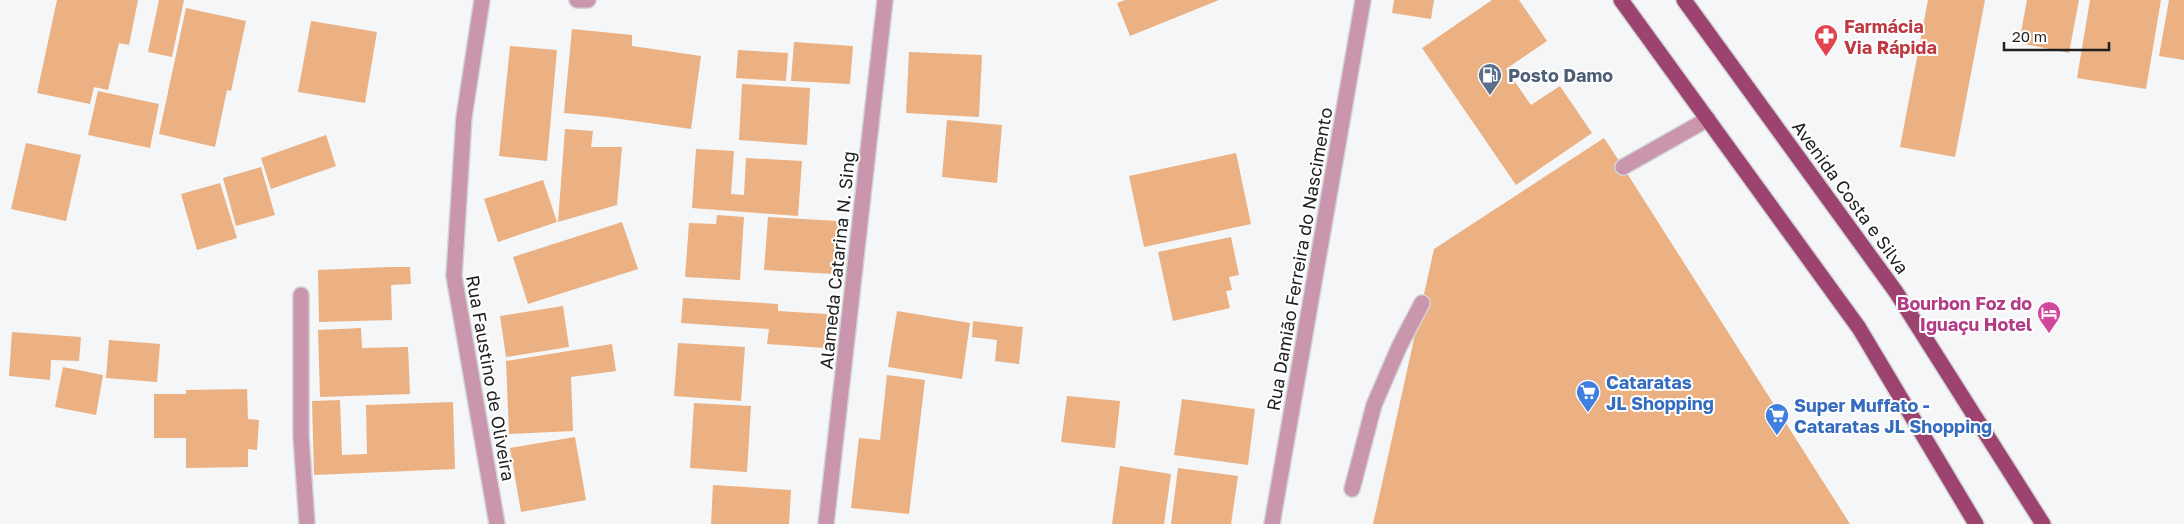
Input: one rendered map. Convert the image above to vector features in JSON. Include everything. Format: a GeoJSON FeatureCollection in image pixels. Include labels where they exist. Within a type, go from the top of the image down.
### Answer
{"type":"FeatureCollection","features":[{"type":"Feature","properties":{"kind":"main road"},"geometry":{"type":"LineString","coordinates":[[1622,0],[1859,328],[1976,524]]}},
{"type":"Feature","properties":{"kind":"main road","name":"Avenida Costa e Silva"},"geometry":{"type":"LineString","coordinates":[[1684,0],[1896,292],[2043,524]]}},
{"type":"Feature","properties":{"kind":"street","name":"Rua Faustino de Oliveira"},"geometry":{"type":"LineString","coordinates":[[482,0],[464,117],[454,276],[497,524]]}},
{"type":"Feature","properties":{"kind":"street","name":"Alameda Catarina N. Sing"},"geometry":{"type":"LineString","coordinates":[[826,524],[885,0]]}},
{"type":"Feature","properties":{"kind":"street","name":"Rua Damião Ferreira do Nascimento"},"geometry":{"type":"LineString","coordinates":[[1272,524],[1362,0]]}},
{"type":"Feature","properties":{"kind":"street"},"geometry":{"type":"LineString","coordinates":[[1623,167],[1708,120]]}},
{"type":"Feature","properties":{"kind":"street"},"geometry":{"type":"LineString","coordinates":[[301,295],[301,436],[307,524]]}},
{"type":"Feature","properties":{"kind":"street"},"geometry":{"type":"LineString","coordinates":[[1352,489],[1374,404],[1399,347],[1422,303]]}},
{"type":"Feature","properties":{"kind":"building"},"geometry":{"type":"Polygon","coordinates":[[[57,0],[138,0],[129,45],[119,43],[108,90],[94,87],[90,104],[37,93],[57,0]]]}},
{"type":"Feature","properties":{"kind":"building"},"geometry":{"type":"Polygon","coordinates":[[[159,0],[184,0],[172,57],[148,52],[159,0]]]}},
{"type":"Feature","properties":{"kind":"building"},"geometry":{"type":"Polygon","coordinates":[[[1125,0],[1219,0],[1130,36],[1117,3],[1125,0]]]}},
{"type":"Feature","properties":{"kind":"building"},"geometry":{"type":"Polygon","coordinates":[[[1394,0],[1434,0],[1431,19],[1392,13],[1394,0]]]}},
{"type":"Feature","properties":{"kind":"building","name":"Posto Damo"},"geometry":{"type":"Polygon","coordinates":[[[1492,0],[1519,0],[1547,41],[1506,69],[1531,105],[1560,86],[1592,133],[1516,185],[1422,48],[1492,0]]]}},
{"type":"Feature","properties":{"kind":"building"},"geometry":{"type":"Polygon","coordinates":[[[1928,0],[1985,0],[1955,157],[1900,147],[1928,0]]]}},
{"type":"Feature","properties":{"kind":"building"},"geometry":{"type":"Polygon","coordinates":[[[2027,0],[2079,0],[2069,53],[2019,43],[2027,0]]]}},
{"type":"Feature","properties":{"kind":"building"},"geometry":{"type":"Polygon","coordinates":[[[2090,0],[2161,0],[2146,89],[2077,78],[2090,0]]]}},
{"type":"Feature","properties":{"kind":"building"},"geometry":{"type":"Polygon","coordinates":[[[2169,0],[2184,0],[2184,60],[2159,56],[2169,0]]]}},
{"type":"Feature","properties":{"kind":"building"},"geometry":{"type":"Polygon","coordinates":[[[186,8],[246,21],[231,91],[227,90],[215,147],[159,134],[186,8]]]}},
{"type":"Feature","properties":{"kind":"building"},"geometry":{"type":"Polygon","coordinates":[[[311,21],[377,32],[365,103],[298,92],[311,21]]]}},
{"type":"Feature","properties":{"kind":"building"},"geometry":{"type":"Polygon","coordinates":[[[572,29],[632,35],[632,46],[701,56],[691,129],[564,113],[572,29]]]}},
{"type":"Feature","properties":{"kind":"building"},"geometry":{"type":"Polygon","coordinates":[[[794,42],[853,46],[850,84],[791,81],[794,42]]]}},
{"type":"Feature","properties":{"kind":"building"},"geometry":{"type":"Polygon","coordinates":[[[510,46],[557,50],[547,161],[499,156],[510,46]]]}},
{"type":"Feature","properties":{"kind":"building"},"geometry":{"type":"Polygon","coordinates":[[[738,50],[788,53],[786,81],[736,78],[738,50]]]}},
{"type":"Feature","properties":{"kind":"building"},"geometry":{"type":"Polygon","coordinates":[[[909,52],[982,55],[979,117],[906,113],[909,52]]]}},
{"type":"Feature","properties":{"kind":"building"},"geometry":{"type":"Polygon","coordinates":[[[742,84],[810,88],[807,145],[739,140],[742,84]]]}},
{"type":"Feature","properties":{"kind":"building"},"geometry":{"type":"Polygon","coordinates":[[[98,91],[159,104],[150,148],[88,135],[98,91]]]}},
{"type":"Feature","properties":{"kind":"building"},"geometry":{"type":"Polygon","coordinates":[[[947,120],[1002,125],[997,183],[942,177],[947,120]]]}},
{"type":"Feature","properties":{"kind":"building"},"geometry":{"type":"Polygon","coordinates":[[[565,129],[593,131],[591,147],[622,147],[617,205],[558,222],[565,129]]]}},
{"type":"Feature","properties":{"kind":"building"},"geometry":{"type":"Polygon","coordinates":[[[326,135],[336,166],[271,189],[261,158],[326,135]]]}},
{"type":"Feature","properties":{"kind":"building","name":"Cataratas JL Shopping"},"geometry":{"type":"Polygon","coordinates":[[[1604,138],[1850,524],[1373,524],[1434,249],[1604,138]]]}},
{"type":"Feature","properties":{"kind":"building"},"geometry":{"type":"Polygon","coordinates":[[[26,143],[81,155],[66,221],[11,209],[26,143]]]}},
{"type":"Feature","properties":{"kind":"building"},"geometry":{"type":"Polygon","coordinates":[[[696,149],[734,151],[731,194],[744,195],[746,158],[802,161],[798,216],[692,208],[696,149]]]}},
{"type":"Feature","properties":{"kind":"building"},"geometry":{"type":"Polygon","coordinates":[[[1236,153],[1251,224],[1144,247],[1129,176],[1236,153]]]}},
{"type":"Feature","properties":{"kind":"building"},"geometry":{"type":"Polygon","coordinates":[[[261,167],[275,215],[236,226],[223,178],[261,167]]]}},
{"type":"Feature","properties":{"kind":"building"},"geometry":{"type":"Polygon","coordinates":[[[543,180],[557,222],[498,242],[484,199],[543,180]]]}},
{"type":"Feature","properties":{"kind":"building"},"geometry":{"type":"Polygon","coordinates":[[[220,183],[237,238],[197,250],[181,194],[220,183]]]}},
{"type":"Feature","properties":{"kind":"building"},"geometry":{"type":"Polygon","coordinates":[[[717,215],[744,217],[740,280],[685,277],[689,223],[716,224],[717,215]]]}},
{"type":"Feature","properties":{"kind":"building"},"geometry":{"type":"Polygon","coordinates":[[[768,217],[838,221],[834,274],[764,270],[768,217]]]}},
{"type":"Feature","properties":{"kind":"building"},"geometry":{"type":"Polygon","coordinates":[[[622,222],[638,269],[528,304],[513,257],[622,222]]]}},
{"type":"Feature","properties":{"kind":"building"},"geometry":{"type":"Polygon","coordinates":[[[1231,237],[1239,275],[1229,277],[1232,290],[1226,291],[1230,308],[1173,321],[1158,252],[1231,237]]]}},
{"type":"Feature","properties":{"kind":"building"},"geometry":{"type":"Polygon","coordinates":[[[410,267],[411,284],[391,285],[392,320],[319,322],[318,270],[410,267]]]}},
{"type":"Feature","properties":{"kind":"building"},"geometry":{"type":"Polygon","coordinates":[[[683,298],[778,304],[778,311],[827,314],[825,348],[767,344],[769,329],[681,323],[683,298]]]}},
{"type":"Feature","properties":{"kind":"building"},"geometry":{"type":"Polygon","coordinates":[[[563,306],[569,347],[506,357],[500,316],[563,306]]]}},
{"type":"Feature","properties":{"kind":"building"},"geometry":{"type":"Polygon","coordinates":[[[897,311],[970,323],[962,379],[888,367],[897,311]]]}},
{"type":"Feature","properties":{"kind":"building"},"geometry":{"type":"Polygon","coordinates":[[[973,321],[1023,327],[1019,364],[995,361],[997,340],[972,337],[973,321]]]}},
{"type":"Feature","properties":{"kind":"building"},"geometry":{"type":"Polygon","coordinates":[[[361,328],[362,348],[408,347],[410,394],[320,397],[318,330],[361,328]]]}},
{"type":"Feature","properties":{"kind":"building"},"geometry":{"type":"Polygon","coordinates":[[[12,332],[81,337],[79,361],[51,360],[50,380],[9,376],[12,332]]]}},
{"type":"Feature","properties":{"kind":"building"},"geometry":{"type":"Polygon","coordinates":[[[109,340],[160,344],[157,382],[106,378],[109,340]]]}},
{"type":"Feature","properties":{"kind":"building"},"geometry":{"type":"Polygon","coordinates":[[[678,343],[745,347],[741,401],[674,396],[678,343]]]}},
{"type":"Feature","properties":{"kind":"building"},"geometry":{"type":"Polygon","coordinates":[[[612,344],[616,371],[571,377],[573,431],[509,434],[506,361],[612,344]]]}},
{"type":"Feature","properties":{"kind":"building"},"geometry":{"type":"Polygon","coordinates":[[[63,367],[103,375],[96,415],[55,407],[63,367]]]}},
{"type":"Feature","properties":{"kind":"building"},"geometry":{"type":"Polygon","coordinates":[[[887,375],[925,380],[909,514],[851,508],[859,438],[880,440],[887,375]]]}},
{"type":"Feature","properties":{"kind":"building"},"geometry":{"type":"Polygon","coordinates":[[[247,389],[248,419],[259,420],[257,450],[248,449],[248,467],[186,468],[186,438],[154,438],[154,394],[186,394],[186,390],[247,389]]]}},
{"type":"Feature","properties":{"kind":"building"},"geometry":{"type":"Polygon","coordinates":[[[1067,396],[1120,401],[1115,448],[1061,442],[1067,396]]]}},
{"type":"Feature","properties":{"kind":"building"},"geometry":{"type":"Polygon","coordinates":[[[1182,399],[1255,409],[1248,465],[1174,455],[1182,399]]]}},
{"type":"Feature","properties":{"kind":"building"},"geometry":{"type":"Polygon","coordinates":[[[340,400],[342,455],[367,454],[366,405],[453,402],[455,469],[314,475],[312,401],[340,400]]]}},
{"type":"Feature","properties":{"kind":"building"},"geometry":{"type":"Polygon","coordinates":[[[694,403],[751,406],[747,472],[690,468],[694,403]]]}},
{"type":"Feature","properties":{"kind":"building"},"geometry":{"type":"Polygon","coordinates":[[[575,437],[586,500],[521,512],[510,448],[575,437]]]}},
{"type":"Feature","properties":{"kind":"building"},"geometry":{"type":"Polygon","coordinates":[[[1120,466],[1171,474],[1164,524],[1112,524],[1120,466]]]}},
{"type":"Feature","properties":{"kind":"building"},"geometry":{"type":"Polygon","coordinates":[[[1178,468],[1238,476],[1231,524],[1171,524],[1178,468]]]}},
{"type":"Feature","properties":{"kind":"building"},"geometry":{"type":"Polygon","coordinates":[[[713,485],[791,490],[789,524],[711,524],[713,485]]]}},
{"type":"Feature","properties":{"kind":"place","name":"Farmácia Via Rápida"},"geometry":{"type":"Point","coordinates":[1826,57]}},
{"type":"Feature","properties":{"kind":"place","name":"Posto Damo"},"geometry":{"type":"Point","coordinates":[1490,96]}},
{"type":"Feature","properties":{"kind":"place","name":"Bourbon Foz do Iguaçu Hotel"},"geometry":{"type":"Point","coordinates":[2049,334]}},
{"type":"Feature","properties":{"kind":"place","name":"Cataratas JL Shopping"},"geometry":{"type":"Point","coordinates":[1588,413]}},
{"type":"Feature","properties":{"kind":"place","name":"Super Muffato - Cataratas JL Shopping"},"geometry":{"type":"Point","coordinates":[1777,436]}}]}
